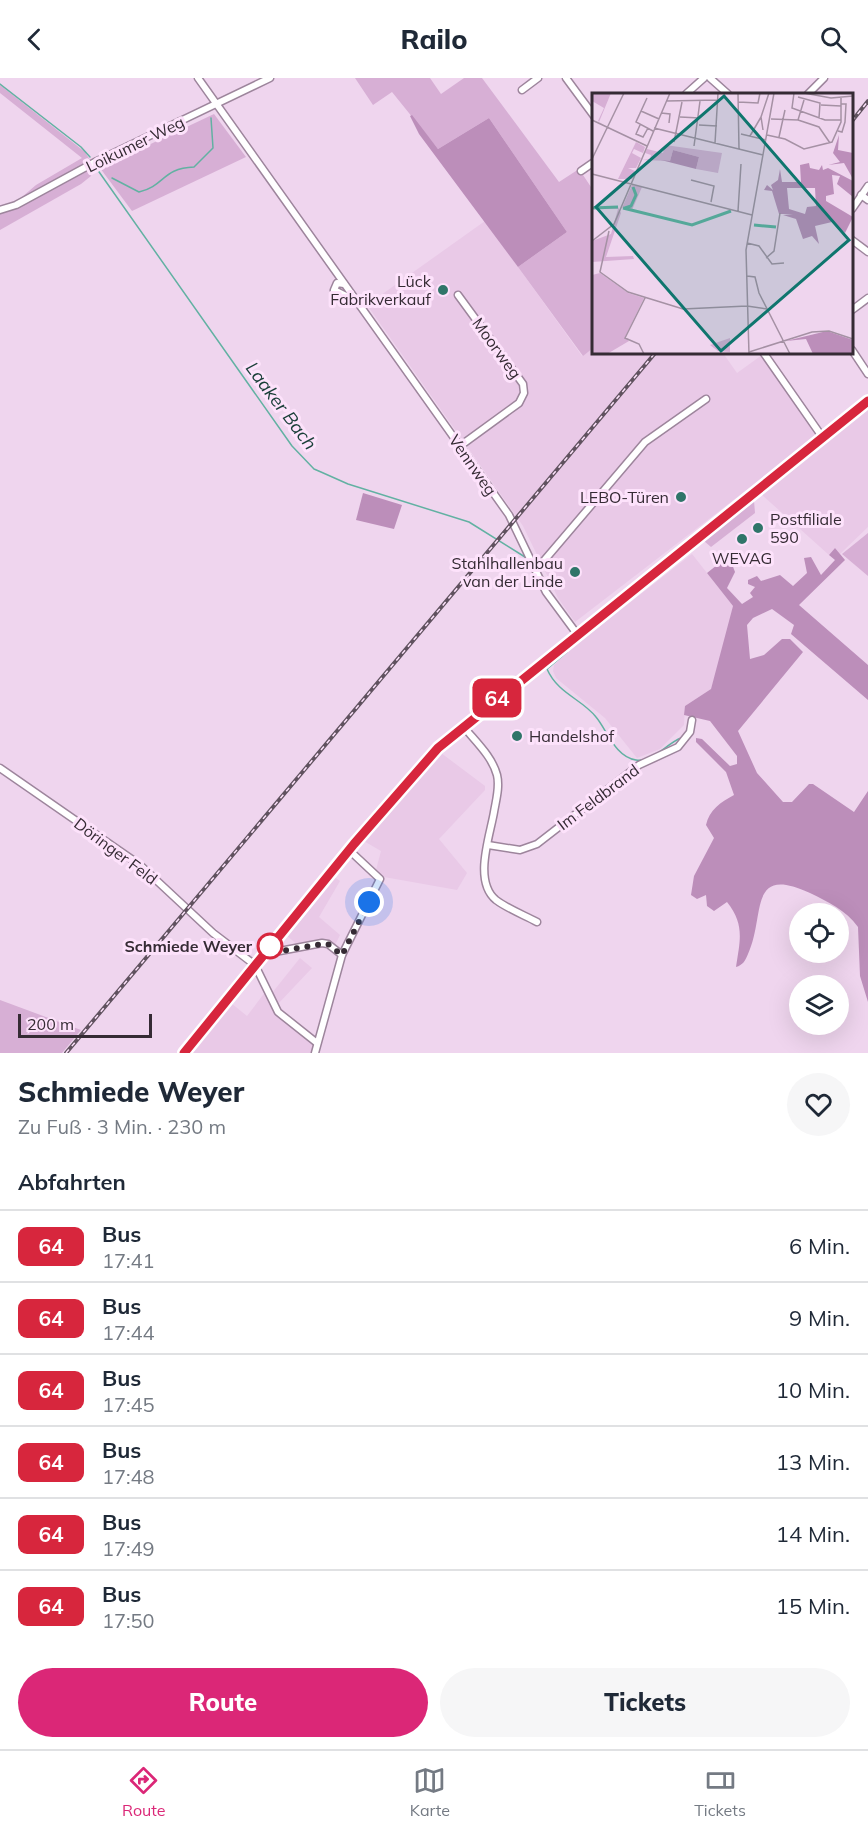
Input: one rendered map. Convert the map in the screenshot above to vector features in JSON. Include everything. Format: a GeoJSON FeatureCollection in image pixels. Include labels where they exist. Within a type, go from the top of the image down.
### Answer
{"type":"FeatureCollection","features":[{"type":"Feature","properties":{"kind":"main road"},"geometry":{"type":"LineString","coordinates":[[184,1053],[349,849],[417,770],[463,726],[868,401]]}},
{"type":"Feature","properties":{"kind":"street","name":"Vennweg"},"geometry":{"type":"LineString","coordinates":[[198,78],[513,522],[552,601],[578,634]]}},
{"type":"Feature","properties":{"kind":"street","name":"Loikumer Weg"},"geometry":{"type":"LineString","coordinates":[[0,210],[16,206],[97,161],[270,78]]}},
{"type":"Feature","properties":{"kind":"street"},"geometry":{"type":"LineString","coordinates":[[522,90],[538,78]]}},
{"type":"Feature","properties":{"kind":"street"},"geometry":{"type":"LineString","coordinates":[[566,78],[592,113]]}},
{"type":"Feature","properties":{"kind":"street"},"geometry":{"type":"LineString","coordinates":[[710,78],[727,93]]}},
{"type":"Feature","properties":{"kind":"street"},"geometry":{"type":"LineString","coordinates":[[809,93],[824,78]]}},
{"type":"Feature","properties":{"kind":"street"},"geometry":{"type":"LineString","coordinates":[[687,93],[701,79]]}},
{"type":"Feature","properties":{"kind":"street"},"geometry":{"type":"LineString","coordinates":[[581,171],[592,163]]}},
{"type":"Feature","properties":{"kind":"street"},"geometry":{"type":"LineString","coordinates":[[853,207],[868,186]]}},
{"type":"Feature","properties":{"kind":"street"},"geometry":{"type":"LineString","coordinates":[[861,195],[868,200]]}},
{"type":"Feature","properties":{"kind":"street"},"geometry":{"type":"LineString","coordinates":[[853,241],[868,252]]}},
{"type":"Feature","properties":{"kind":"street","name":"Vennweg"},"geometry":{"type":"LineString","coordinates":[[344,284],[335,285],[336,293],[357,302]]}},
{"type":"Feature","properties":{"kind":"street","name":"Moorweg"},"geometry":{"type":"LineString","coordinates":[[458,295],[523,384],[524,393],[519,403],[460,446]]}},
{"type":"Feature","properties":{"kind":"street"},"geometry":{"type":"LineString","coordinates":[[853,309],[868,298]]}},
{"type":"Feature","properties":{"kind":"street"},"geometry":{"type":"LineString","coordinates":[[853,352],[868,374]]}},
{"type":"Feature","properties":{"kind":"street"},"geometry":{"type":"LineString","coordinates":[[764,354],[823,438]]}},
{"type":"Feature","properties":{"kind":"street"},"geometry":{"type":"LineString","coordinates":[[535,567],[542,563],[645,442],[706,399]]}},
{"type":"Feature","properties":{"kind":"street","name":"Im Feldbrand"},"geometry":{"type":"LineString","coordinates":[[488,845],[520,850],[537,844],[639,765],[678,747],[690,732],[692,720]]}},
{"type":"Feature","properties":{"kind":"street"},"geometry":{"type":"LineString","coordinates":[[463,726],[491,760],[497,776],[498,790],[485,877],[495,899],[537,922]]}},
{"type":"Feature","properties":{"kind":"street","name":"Döringer Feld"},"geometry":{"type":"LineString","coordinates":[[0,768],[140,865],[213,933],[255,965]]}},
{"type":"Feature","properties":{"kind":"street"},"geometry":{"type":"LineString","coordinates":[[315,1053],[342,955],[380,879],[349,849]]}},
{"type":"Feature","properties":{"kind":"street"},"geometry":{"type":"LineString","coordinates":[[264,954],[328,944],[342,955]]}},
{"type":"Feature","properties":{"kind":"street"},"geometry":{"type":"LineString","coordinates":[[255,965],[278,1012],[317,1043]]}},
{"type":"Feature","properties":{"kind":"shaded area"},"geometry":{"type":"Polygon","coordinates":[[[355,78],[430,78],[441,94],[464,78],[482,78],[559,182],[579,169],[592,188],[592,349],[583,356],[518,267],[567,232],[489,118],[438,149],[392,92],[373,105],[355,78]]]}},
{"type":"Feature","properties":{"kind":"shaded area"},"geometry":{"type":"Polygon","coordinates":[[[0,85],[85,152],[90,160],[15,203],[36,185],[82,158],[0,93],[0,85]]]}},
{"type":"Feature","properties":{"kind":"shaded area"},"geometry":{"type":"Polygon","coordinates":[[[214,114],[246,157],[132,211],[100,168],[214,114]]]}},
{"type":"Feature","properties":{"kind":"shaded area"},"geometry":{"type":"Polygon","coordinates":[[[412,115],[438,149],[489,118],[567,232],[518,267],[419,134],[410,116],[412,115]]]}},
{"type":"Feature","properties":{"kind":"shaded area"},"geometry":{"type":"Polygon","coordinates":[[[92,167],[91,176],[81,184],[0,230],[0,211],[92,167]]]}},
{"type":"Feature","properties":{"kind":"shaded area"},"geometry":{"type":"Polygon","coordinates":[[[485,221],[582,356],[592,349],[592,354],[724,354],[737,373],[762,355],[818,435],[575,622],[558,598],[523,526],[367,305],[485,221]]]}},
{"type":"Feature","properties":{"kind":"shaded area"},"geometry":{"type":"Polygon","coordinates":[[[868,408],[868,527],[840,554],[835,548],[829,555],[761,494],[868,408]]]}},
{"type":"Feature","properties":{"kind":"shaded area"},"geometry":{"type":"Polygon","coordinates":[[[363,493],[402,505],[394,529],[356,520],[363,493]]]}},
{"type":"Feature","properties":{"kind":"shaded area"},"geometry":{"type":"Polygon","coordinates":[[[754,501],[755,513],[711,547],[704,541],[754,501]]]}},
{"type":"Feature","properties":{"kind":"shaded area"},"geometry":{"type":"Polygon","coordinates":[[[868,533],[868,576],[842,554],[868,533]]]}},
{"type":"Feature","properties":{"kind":"shaded area"},"geometry":{"type":"Polygon","coordinates":[[[835,548],[845,560],[799,605],[868,665],[868,700],[791,634],[794,625],[772,609],[753,618],[747,625],[750,659],[764,655],[782,639],[790,639],[803,652],[738,731],[757,773],[783,802],[792,802],[809,784],[813,784],[854,812],[868,791],[868,1002],[860,976],[858,927],[849,917],[849,903],[829,903],[790,886],[776,885],[767,889],[762,898],[748,954],[744,962],[736,967],[740,933],[733,910],[727,902],[714,911],[707,906],[706,895],[697,899],[691,895],[694,876],[714,838],[706,825],[710,815],[716,807],[734,795],[726,772],[696,742],[696,738],[702,739],[730,766],[737,764],[737,756],[710,721],[684,715],[685,706],[711,689],[733,606],[707,573],[722,561],[732,564],[735,572],[727,588],[742,604],[753,597],[750,593],[755,587],[748,584],[748,580],[757,576],[761,581],[780,575],[793,586],[807,573],[804,558],[811,557],[821,575],[835,560],[829,555],[835,548]]]}},
{"type":"Feature","properties":{"kind":"shaded area"},"geometry":{"type":"Polygon","coordinates":[[[692,554],[733,606],[729,628],[711,689],[685,706],[684,725],[660,749],[637,758],[605,718],[556,678],[553,671],[554,665],[572,648],[692,554]]]}},
{"type":"Feature","properties":{"kind":"shaded area"},"geometry":{"type":"Polygon","coordinates":[[[441,753],[485,786],[485,790],[439,839],[467,873],[457,890],[384,877],[376,870],[381,851],[362,840],[418,775],[441,753]]]}},
{"type":"Feature","properties":{"kind":"shaded area"},"geometry":{"type":"Polygon","coordinates":[[[333,876],[340,881],[319,917],[340,935],[334,947],[328,942],[299,946],[286,935],[333,876]]]}},
{"type":"Feature","properties":{"kind":"shaded area"},"geometry":{"type":"Polygon","coordinates":[[[300,958],[312,968],[277,1005],[284,1016],[315,1038],[312,1053],[190,1053],[231,1003],[247,1016],[269,987],[272,993],[300,958]]]}},
{"type":"Feature","properties":{"kind":"shaded area"},"geometry":{"type":"Polygon","coordinates":[[[0,1000],[81,1030],[62,1053],[0,1053],[0,1000]]]}},
{"type":"Feature","properties":{"kind":"waterway","name":"Laaker Bach"},"geometry":{"type":"LineString","coordinates":[[0,84],[81,147],[90,157]]}},
{"type":"Feature","properties":{"kind":"waterway"},"geometry":{"type":"LineString","coordinates":[[112,178],[139,192],[154,186],[176,170],[194,167],[213,148],[211,118]]}},
{"type":"Feature","properties":{"kind":"waterway","name":"Laaker Bach"},"geometry":{"type":"LineString","coordinates":[[97,169],[292,446],[314,469],[348,484],[469,522],[525,557]]}},
{"type":"Feature","properties":{"kind":"waterway","name":"Laaker Bach"},"geometry":{"type":"LineString","coordinates":[[785,474],[838,432]]}},
{"type":"Feature","properties":{"kind":"waterway","name":"Laaker Bach"},"geometry":{"type":"LineString","coordinates":[[618,609],[779,478]]}},
{"type":"Feature","properties":{"kind":"waterway"},"geometry":{"type":"LineString","coordinates":[[567,652],[547,669],[557,685],[596,717],[622,754],[636,760],[648,759],[681,738]]}},
{"type":"Feature","properties":{"kind":"railway"},"geometry":{"type":"LineString","coordinates":[[853,120],[868,101]]}},
{"type":"Feature","properties":{"kind":"railway"},"geometry":{"type":"LineString","coordinates":[[66,1053],[654,354]]}},
{"type":"Feature","properties":{"kind":"bus line","name":"64"},"geometry":{"type":"LineString","coordinates":[[184,1053],[354,844],[410,777],[438,748],[868,401]]}},
{"type":"Feature","properties":{"kind":"place","name":"Lück Fabrikverkauf"},"geometry":{"type":"Point","coordinates":[443,290]}},
{"type":"Feature","properties":{"kind":"place","name":"LEBO-Türen"},"geometry":{"type":"Point","coordinates":[681,497]}},
{"type":"Feature","properties":{"kind":"place","name":"Postfiliale 590"},"geometry":{"type":"Point","coordinates":[758,528]}},
{"type":"Feature","properties":{"kind":"place","name":"WEVAG"},"geometry":{"type":"Point","coordinates":[742,539]}},
{"type":"Feature","properties":{"kind":"place","name":"Stahlhallenbau van der Linde"},"geometry":{"type":"Point","coordinates":[575,572]}},
{"type":"Feature","properties":{"kind":"place","name":"Handelshof"},"geometry":{"type":"Point","coordinates":[517,736]}},
{"type":"Feature","properties":{"kind":"place","name":"Schmiede Weyer"},"geometry":{"type":"Point","coordinates":[270,946]}},
{"type":"Feature","properties":{"kind":"route"},"geometry":{"type":"LineString","coordinates":[[270,946],[264,954],[328,944],[342,955],[369,902]]}}]}
